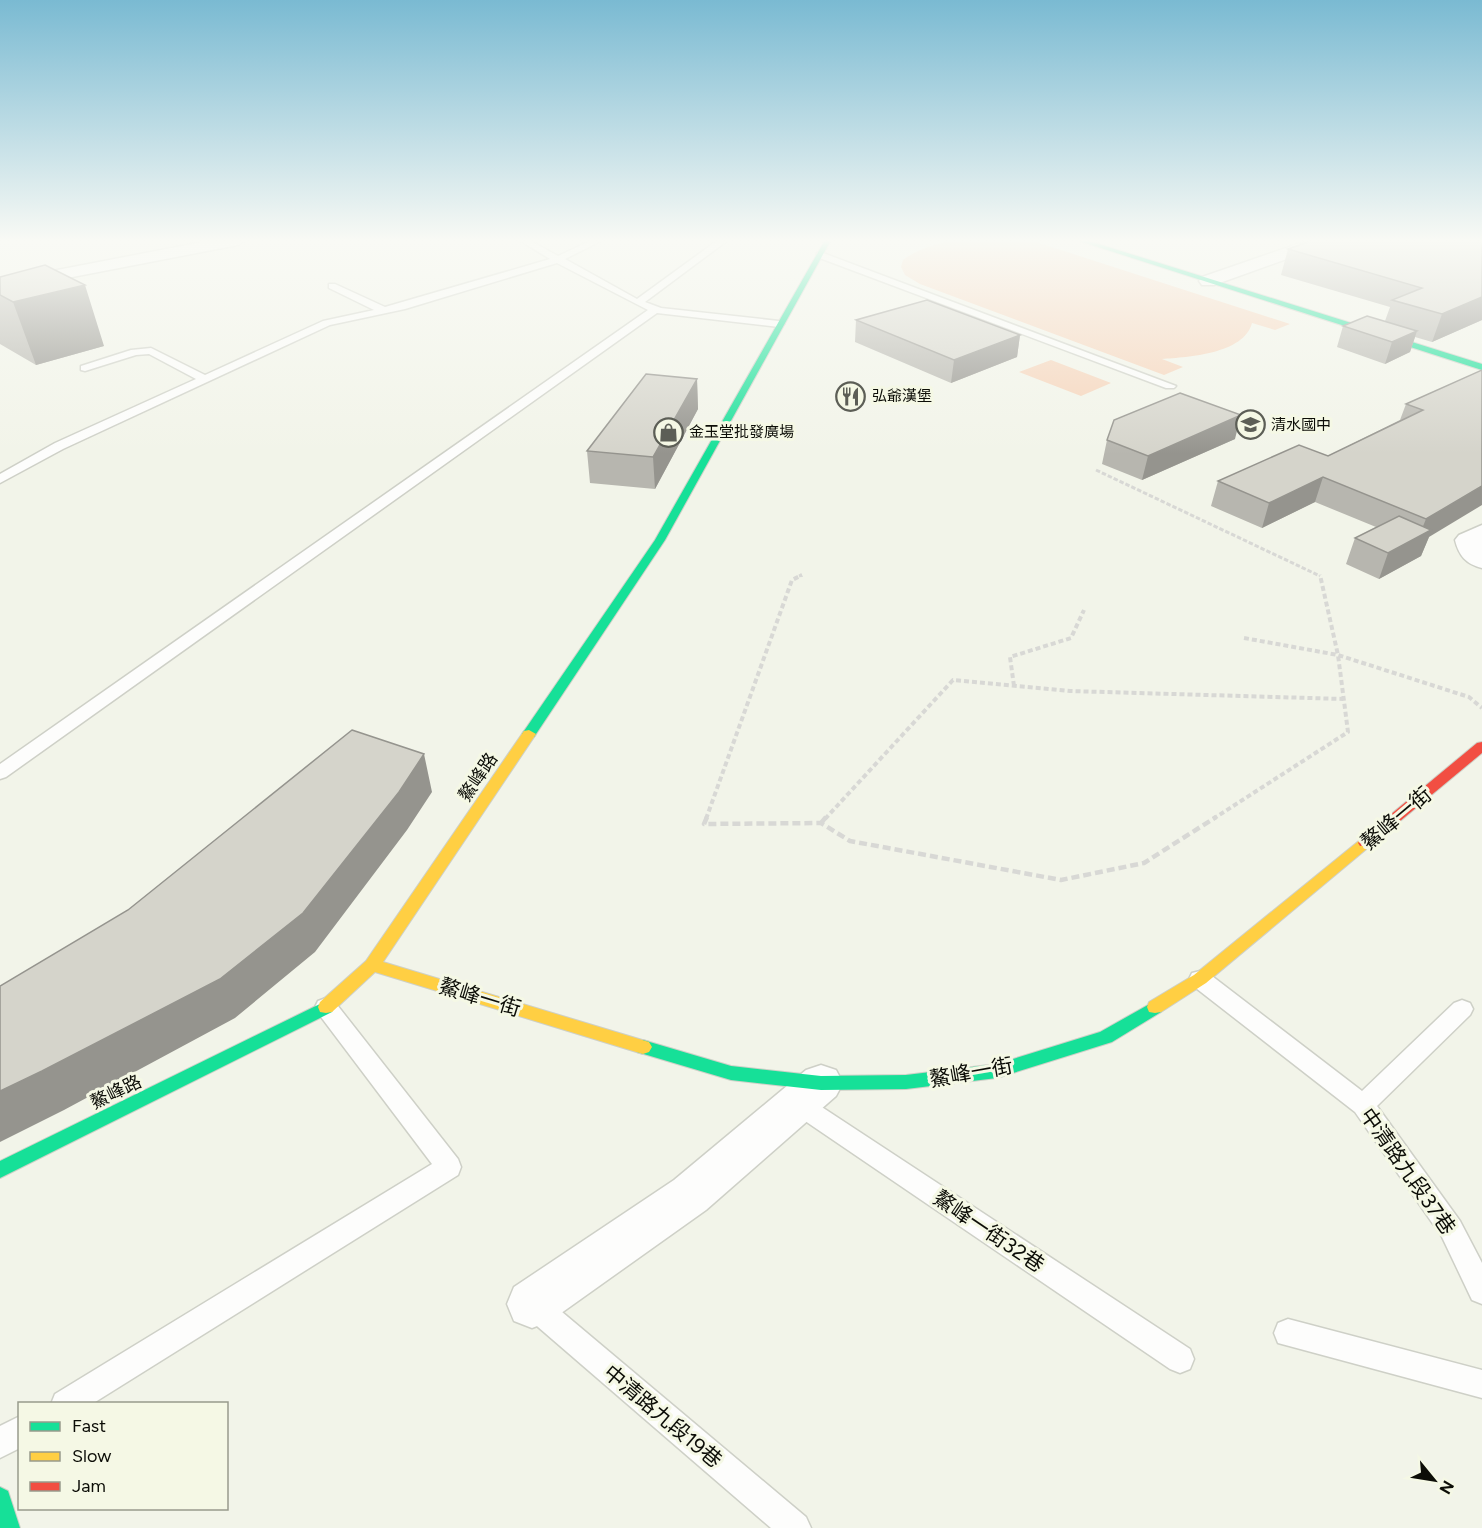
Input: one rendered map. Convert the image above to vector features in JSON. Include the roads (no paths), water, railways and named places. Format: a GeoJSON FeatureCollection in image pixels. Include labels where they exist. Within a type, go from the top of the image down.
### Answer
{"type":"FeatureCollection","features":[{"type":"Feature","properties":{"kind":"street","name":"鰲峰路"},"geometry":{"type":"LineString","coordinates":[[0,1170],[326,1007],[372,965],[660,540],[787,311]]}},
{"type":"Feature","properties":{"kind":"street"},"geometry":{"type":"LineString","coordinates":[[1305,311],[1482,367]]}},
{"type":"Feature","properties":{"kind":"street"},"geometry":{"type":"LineString","coordinates":[[1482,533],[1468,540],[1471,552],[1482,560]]}},
{"type":"Feature","properties":{"kind":"street","name":"鰲峰一街"},"geometry":{"type":"LineString","coordinates":[[372,965],[731,1073],[809,1093],[997,1071],[1106,1037],[1200,979],[1482,746]]}},
{"type":"Feature","properties":{"kind":"street"},"geometry":{"type":"LineString","coordinates":[[532,1304],[690,1195],[809,1093]]}},
{"type":"Feature","properties":{"kind":"street"},"geometry":{"type":"LineString","coordinates":[[0,1499],[8,1528]]}},
{"type":"Feature","properties":{"kind":"lane"},"geometry":{"type":"LineString","coordinates":[[0,478],[58,446],[327,323],[384,311]]}},
{"type":"Feature","properties":{"kind":"lane"},"geometry":{"type":"LineString","coordinates":[[0,773],[653,311]]}},
{"type":"Feature","properties":{"kind":"lane"},"geometry":{"type":"LineString","coordinates":[[667,311],[779,324]]}},
{"type":"Feature","properties":{"kind":"lane"},"geometry":{"type":"LineString","coordinates":[[970,311],[1170,386]]}},
{"type":"Feature","properties":{"kind":"lane"},"geometry":{"type":"LineString","coordinates":[[85,368],[135,352],[151,351],[205,379]]}},
{"type":"Feature","properties":{"kind":"lane","name":"中清路九段37巷"},"geometry":{"type":"LineString","coordinates":[[1200,979],[1363,1105],[1451,1229],[1482,1291]]}},
{"type":"Feature","properties":{"kind":"lane"},"geometry":{"type":"LineString","coordinates":[[68,1402],[449,1167],[326,1007]]}},
{"type":"Feature","properties":{"kind":"lane"},"geometry":{"type":"LineString","coordinates":[[1363,1105],[1462,1009]]}},
{"type":"Feature","properties":{"kind":"lane","name":"鰲峰一街32巷"},"geometry":{"type":"LineString","coordinates":[[809,1093],[1180,1359]]}},
{"type":"Feature","properties":{"kind":"lane","name":"中清路九段19巷"},"geometry":{"type":"LineString","coordinates":[[532,1304],[795,1528]]}},
{"type":"Feature","properties":{"kind":"lane"},"geometry":{"type":"LineString","coordinates":[[1288,1333],[1482,1384]]}},
{"type":"Feature","properties":{"kind":"lane"},"geometry":{"type":"LineString","coordinates":[[0,1443],[18,1432]]}},
{"type":"Feature","properties":{"kind":"place","name":"弘爺漢堡"},"geometry":{"type":"Point","coordinates":[851,396]}},
{"type":"Feature","properties":{"kind":"place","name":"清水國中"},"geometry":{"type":"Point","coordinates":[1250,425]}},
{"type":"Feature","properties":{"kind":"place","name":"金玉堂批發廣場"},"geometry":{"type":"Point","coordinates":[668,432]}}]}
